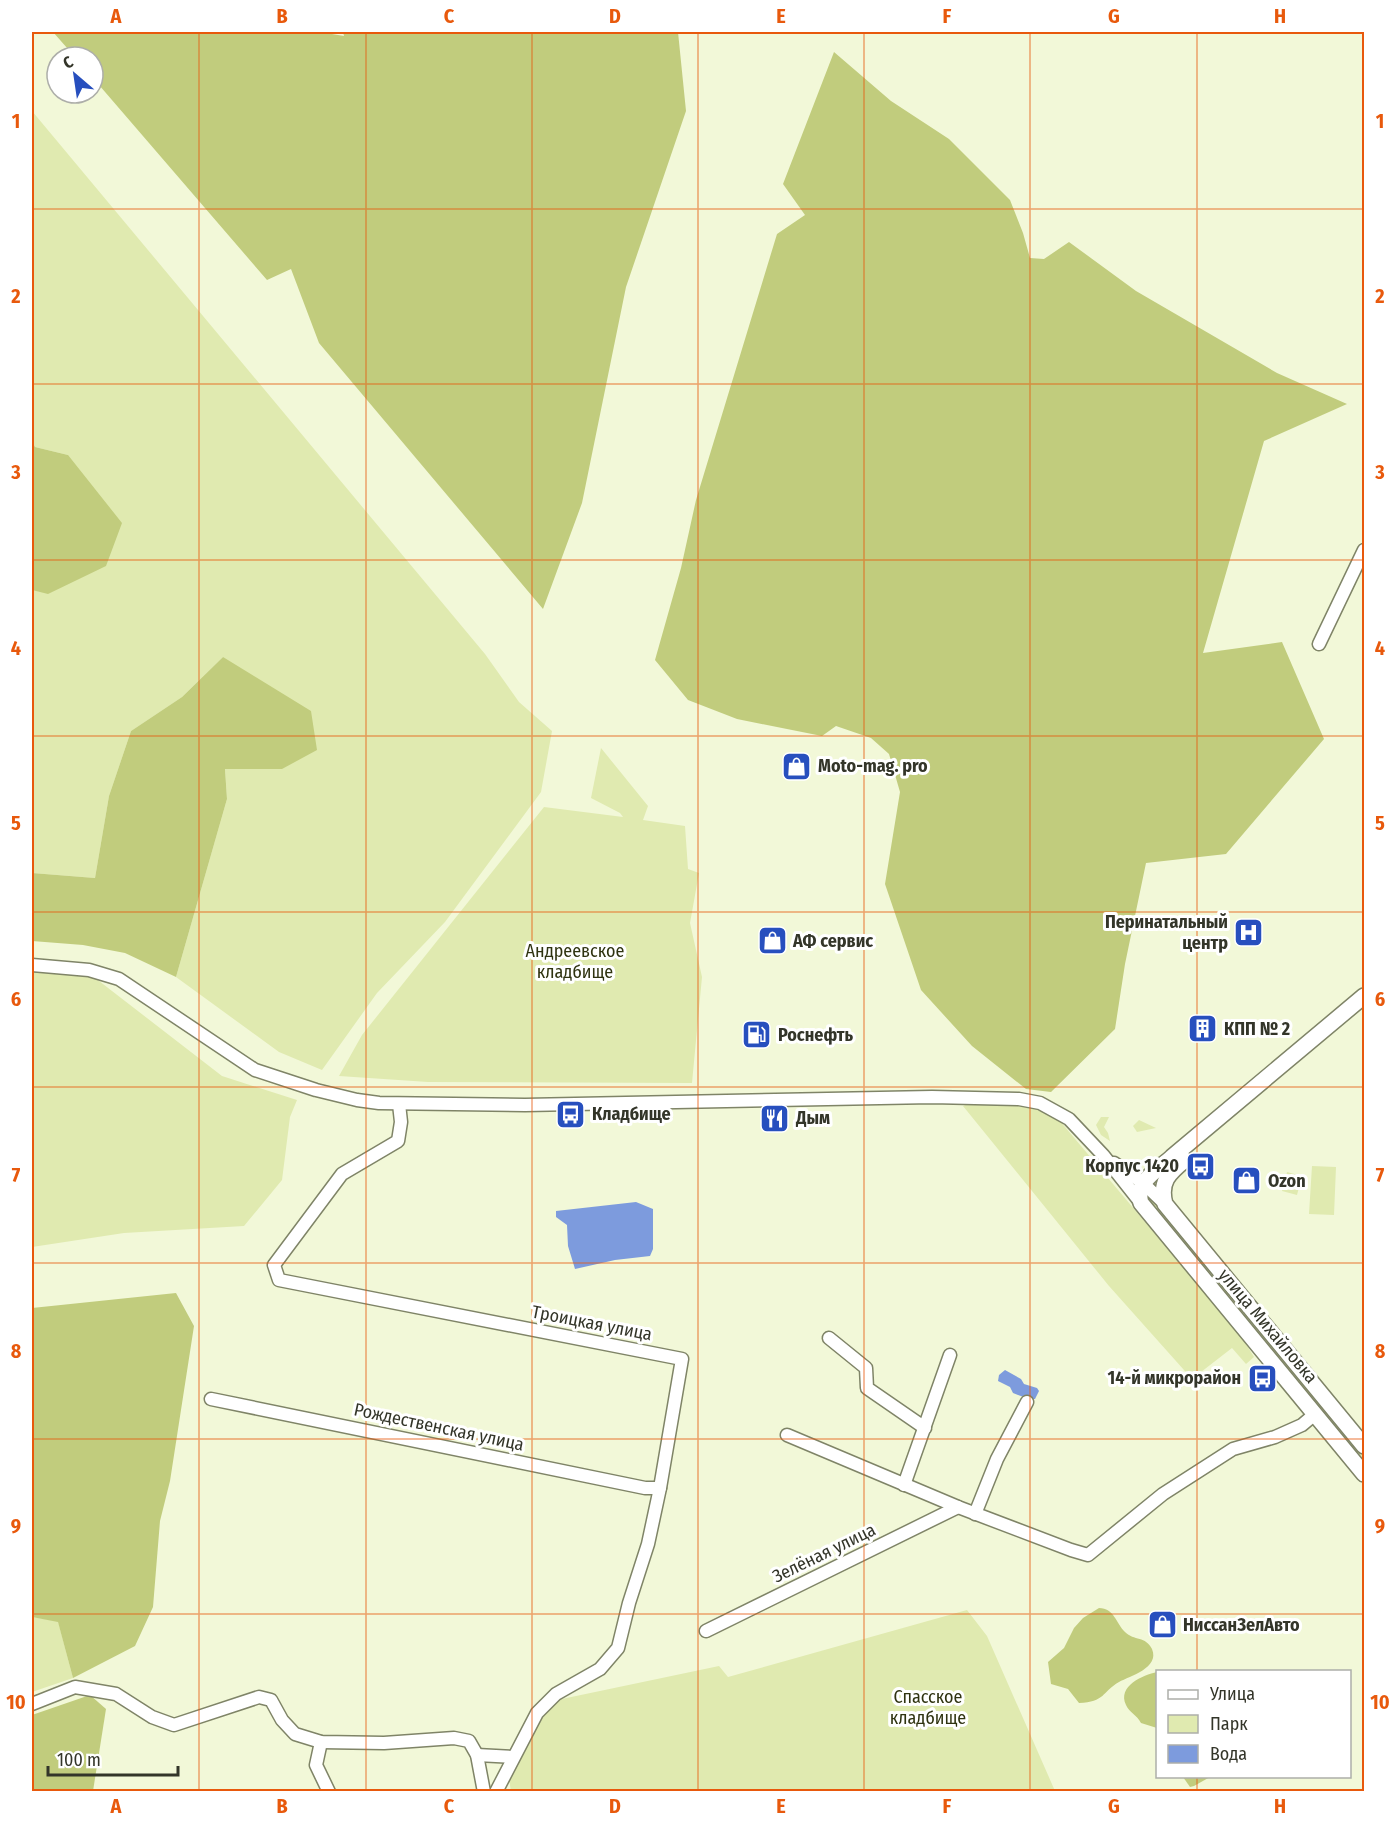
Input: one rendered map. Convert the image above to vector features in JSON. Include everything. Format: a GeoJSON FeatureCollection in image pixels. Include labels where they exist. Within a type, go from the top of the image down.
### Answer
{"type":"FeatureCollection","features":[{"type":"Feature","properties":{"kind":"main road"},"geometry":{"type":"LineString","coordinates":[[1141,1191],[1365,996]]}},
{"type":"Feature","properties":{"kind":"main road"},"geometry":{"type":"LineString","coordinates":[[1166,1204],[1162,1194],[1166,1169],[1365,1010]]}},
{"type":"Feature","properties":{"kind":"main road","name":"улица Михайловка"},"geometry":{"type":"LineString","coordinates":[[1141,1191],[1315,1414],[1364,1471]]}},
{"type":"Feature","properties":{"kind":"main road","name":"улица Михайловка"},"geometry":{"type":"LineString","coordinates":[[1166,1204],[1365,1446]]}},
{"type":"Feature","properties":{"kind":"street"},"geometry":{"type":"LineString","coordinates":[[1319,644],[1365,550]]}},
{"type":"Feature","properties":{"kind":"street"},"geometry":{"type":"LineString","coordinates":[[32,964],[89,970],[119,979],[255,1070],[316,1090],[357,1100],[399,1104],[525,1105],[932,1097],[1019,1099],[1040,1103],[1069,1119],[1141,1191]]}},
{"type":"Feature","properties":{"kind":"street","name":"Троицкая улица"},"geometry":{"type":"LineString","coordinates":[[399,1104],[401,1122],[398,1141],[342,1174],[274,1265],[279,1280],[681,1359],[660,1488],[648,1544],[629,1603],[618,1648],[600,1669],[556,1694],[537,1713],[496,1791]]}},
{"type":"Feature","properties":{"kind":"street"},"geometry":{"type":"LineString","coordinates":[[1103,1155],[1125,1170],[1141,1191]]}},
{"type":"Feature","properties":{"kind":"street"},"geometry":{"type":"LineString","coordinates":[[1125,1170],[1148,1173],[1166,1169]]}},
{"type":"Feature","properties":{"kind":"street","name":"улица Михайловка"},"geometry":{"type":"LineString","coordinates":[[1141,1191],[1166,1204]]}},
{"type":"Feature","properties":{"kind":"street"},"geometry":{"type":"LineString","coordinates":[[829,1338],[866,1368],[867,1388],[925,1428]]}},
{"type":"Feature","properties":{"kind":"street"},"geometry":{"type":"LineString","coordinates":[[904,1485],[950,1355]]}},
{"type":"Feature","properties":{"kind":"street","name":"Рождественская улица"},"geometry":{"type":"LineString","coordinates":[[211,1399],[645,1488],[660,1488]]}},
{"type":"Feature","properties":{"kind":"street"},"geometry":{"type":"LineString","coordinates":[[975,1514],[997,1459],[1027,1402]]}},
{"type":"Feature","properties":{"kind":"street"},"geometry":{"type":"LineString","coordinates":[[787,1435],[975,1514],[1089,1555],[1163,1494],[1233,1449],[1275,1437],[1302,1425],[1315,1414]]}},
{"type":"Feature","properties":{"kind":"street","name":"Зелёная улица"},"geometry":{"type":"LineString","coordinates":[[706,1631],[958,1507]]}},
{"type":"Feature","properties":{"kind":"street"},"geometry":{"type":"LineString","coordinates":[[32,1704],[75,1687],[116,1694],[152,1717],[174,1725],[259,1697],[271,1700],[282,1720],[295,1734],[321,1742],[384,1743],[454,1738],[469,1741],[477,1755],[484,1791]]}},
{"type":"Feature","properties":{"kind":"street"},"geometry":{"type":"LineString","coordinates":[[321,1742],[316,1765],[328,1791]]}},
{"type":"Feature","properties":{"kind":"street"},"geometry":{"type":"LineString","coordinates":[[477,1755],[513,1757]]}},
{"type":"Feature","properties":{"kind":"green space"},"geometry":{"type":"Polygon","coordinates":[[[53,32],[320,32],[344,36],[343,32],[678,32],[686,111],[626,287],[582,503],[543,609],[319,343],[291,269],[267,280],[105,92],[105,45],[64,45],[53,32]]]}},
{"type":"Feature","properties":{"kind":"green space"},"geometry":{"type":"Polygon","coordinates":[[[834,52],[891,101],[949,139],[1010,200],[1030,258],[1044,259],[1069,242],[1136,291],[1277,373],[1347,404],[1264,441],[1203,653],[1282,642],[1324,739],[1226,854],[1146,863],[1125,964],[1115,1029],[1051,1092],[1026,1089],[972,1046],[921,990],[885,884],[900,792],[889,754],[871,738],[836,726],[822,736],[737,719],[688,700],[655,660],[681,568],[696,500],[777,234],[805,215],[783,184],[834,52]]]}},
{"type":"Feature","properties":{"kind":"green space"},"geometry":{"type":"Polygon","coordinates":[[[32,111],[485,654],[519,702],[552,731],[541,792],[445,922],[377,993],[322,1070],[279,1052],[176,977],[227,799],[225,768],[282,769],[223,657],[182,697],[131,731],[109,796],[95,878],[32,873],[32,590],[48,593],[68,455],[35,447],[32,441],[32,111]]]}},
{"type":"Feature","properties":{"kind":"green space"},"geometry":{"type":"Polygon","coordinates":[[[32,441],[35,447],[68,455],[122,523],[106,566],[48,594],[32,590],[32,441]]]}},
{"type":"Feature","properties":{"kind":"green space"},"geometry":{"type":"Polygon","coordinates":[[[223,657],[311,711],[317,750],[282,769],[225,769],[227,799],[176,977],[125,953],[83,945],[32,941],[32,873],[95,878],[109,796],[131,731],[182,697],[223,657]]]}},
{"type":"Feature","properties":{"kind":"green space","name":"Андреевское кладбище"},"geometry":{"type":"Polygon","coordinates":[[[601,748],[648,806],[643,820],[685,826],[688,869],[699,873],[690,923],[702,977],[692,1083],[428,1082],[339,1076],[362,1035],[544,807],[623,817],[620,813],[591,798],[601,748]]]}},
{"type":"Feature","properties":{"kind":"green space"},"geometry":{"type":"Polygon","coordinates":[[[32,970],[90,974],[222,1076],[297,1100],[290,1117],[282,1180],[244,1226],[124,1233],[32,1247],[32,970]]]}},
{"type":"Feature","properties":{"kind":"green space"},"geometry":{"type":"Polygon","coordinates":[[[973,1102],[1027,1105],[1060,1121],[1241,1336],[1254,1357],[1246,1364],[1232,1348],[1192,1379],[1109,1286],[963,1106],[973,1102]]]}},
{"type":"Feature","properties":{"kind":"green space"},"geometry":{"type":"Polygon","coordinates":[[[1101,1117],[1109,1117],[1104,1127],[1110,1141],[1101,1135],[1096,1125],[1101,1117]]]}},
{"type":"Feature","properties":{"kind":"green space"},"geometry":{"type":"Polygon","coordinates":[[[1139,1120],[1156,1128],[1137,1132],[1133,1126],[1139,1120]]]}},
{"type":"Feature","properties":{"kind":"green space"},"geometry":{"type":"Polygon","coordinates":[[[1312,1166],[1336,1167],[1334,1215],[1309,1214],[1312,1166]]]}},
{"type":"Feature","properties":{"kind":"green space"},"geometry":{"type":"Polygon","coordinates":[[[1287,1172],[1302,1176],[1297,1195],[1282,1191],[1287,1172]]]}},
{"type":"Feature","properties":{"kind":"green space"},"geometry":{"type":"Polygon","coordinates":[[[1149,1198],[1230,1293],[1226,1296],[1147,1200],[1149,1198]]]}},
{"type":"Feature","properties":{"kind":"green space"},"geometry":{"type":"Polygon","coordinates":[[[176,1293],[194,1326],[170,1481],[160,1521],[153,1607],[135,1646],[73,1678],[58,1622],[32,1617],[32,1308],[176,1293]]]}},
{"type":"Feature","properties":{"kind":"green space"},"geometry":{"type":"Polygon","coordinates":[[[1235,1299],[1364,1457],[1364,1460],[1362,1461],[1231,1302],[1235,1299]]]}},
{"type":"Feature","properties":{"kind":"green space"},"geometry":{"type":"Polygon","coordinates":[[[1099,1608],[1108,1610],[1128,1635],[1147,1642],[1152,1649],[1152,1661],[1143,1670],[1113,1686],[1099,1699],[1079,1703],[1068,1689],[1051,1684],[1048,1662],[1064,1648],[1074,1628],[1083,1618],[1099,1608]]]}},
{"type":"Feature","properties":{"kind":"green space","name":"Спасское кладбище"},"geometry":{"type":"Polygon","coordinates":[[[967,1610],[987,1636],[1055,1791],[511,1792],[509,1778],[528,1733],[557,1700],[719,1666],[728,1677],[967,1610]]]}},
{"type":"Feature","properties":{"kind":"green space"},"geometry":{"type":"Polygon","coordinates":[[[32,1617],[58,1621],[73,1678],[32,1692],[32,1617]]]}},
{"type":"Feature","properties":{"kind":"green space"},"geometry":{"type":"Polygon","coordinates":[[[1156,1673],[1156,1728],[1141,1723],[1127,1707],[1124,1698],[1128,1687],[1145,1676],[1156,1673]]]}},
{"type":"Feature","properties":{"kind":"green space"},"geometry":{"type":"Polygon","coordinates":[[[90,1695],[106,1709],[93,1791],[32,1792],[32,1715],[90,1695]]]}},
{"type":"Feature","properties":{"kind":"green space"},"geometry":{"type":"Polygon","coordinates":[[[1184,1778],[1208,1778],[1194,1786],[1190,1787],[1184,1778]]]}},
{"type":"Feature","properties":{"kind":"water"},"geometry":{"type":"Polygon","coordinates":[[[636,1202],[653,1209],[653,1249],[650,1256],[615,1260],[575,1269],[568,1246],[567,1225],[556,1217],[556,1211],[636,1202]]]}},
{"type":"Feature","properties":{"kind":"water"},"geometry":{"type":"Polygon","coordinates":[[[1005,1370],[1021,1379],[1024,1384],[1037,1388],[1039,1391],[1035,1399],[1013,1393],[1010,1387],[998,1381],[999,1375],[1005,1370]]]}},
{"type":"Feature","properties":{"kind":"place","name":"Moto-mag. pro"},"geometry":{"type":"Point","coordinates":[797,766]}},
{"type":"Feature","properties":{"kind":"place","name":"Перинатальный центр"},"geometry":{"type":"Point","coordinates":[1249,932]}},
{"type":"Feature","properties":{"kind":"place","name":"АФ сервис"},"geometry":{"type":"Point","coordinates":[772,941]}},
{"type":"Feature","properties":{"kind":"place","name":"КПП № 2"},"geometry":{"type":"Point","coordinates":[1203,1029]}},
{"type":"Feature","properties":{"kind":"place","name":"Роснефть"},"geometry":{"type":"Point","coordinates":[757,1035]}},
{"type":"Feature","properties":{"kind":"place","name":"Кладбище"},"geometry":{"type":"Point","coordinates":[571,1114]}},
{"type":"Feature","properties":{"kind":"place","name":"Дым"},"geometry":{"type":"Point","coordinates":[775,1118]}},
{"type":"Feature","properties":{"kind":"place","name":"Корпус 1420"},"geometry":{"type":"Point","coordinates":[1200,1166]}},
{"type":"Feature","properties":{"kind":"place","name":"Ozon"},"geometry":{"type":"Point","coordinates":[1247,1181]}},
{"type":"Feature","properties":{"kind":"place","name":"14-й микрорайон"},"geometry":{"type":"Point","coordinates":[1262,1378]}},
{"type":"Feature","properties":{"kind":"place","name":"НиссанЗелАвто"},"geometry":{"type":"Point","coordinates":[1162,1625]}}]}
